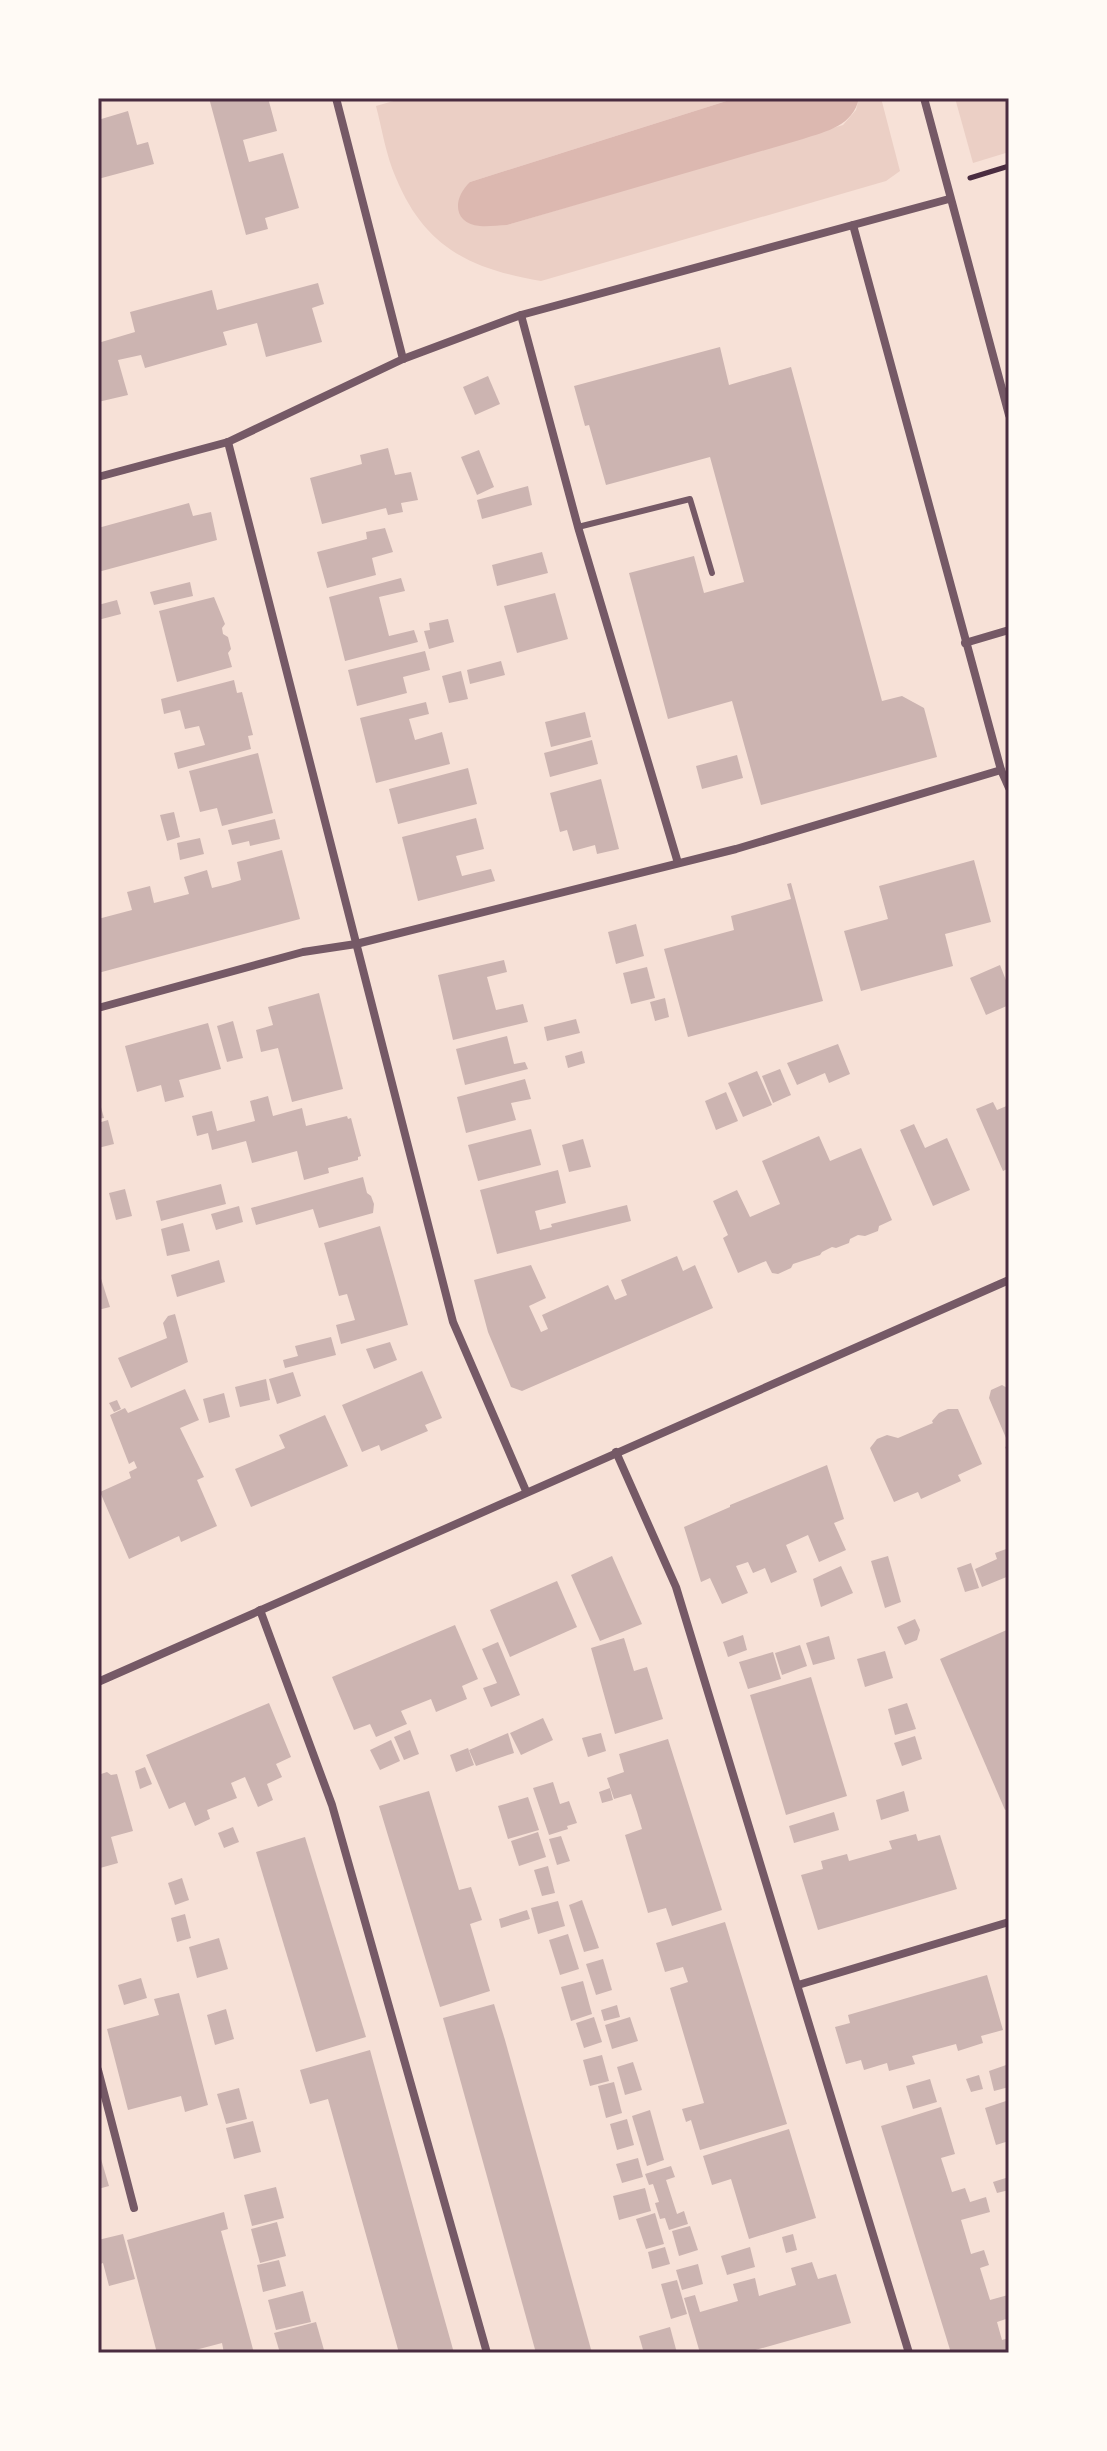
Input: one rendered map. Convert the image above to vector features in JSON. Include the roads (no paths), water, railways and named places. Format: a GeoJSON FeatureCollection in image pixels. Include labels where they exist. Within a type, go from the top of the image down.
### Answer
{"type":"FeatureCollection","features":[{"type":"Feature","properties":{"kind":"street"},"geometry":{"type":"LineString","coordinates":[[336,98],[403,359]]}},
{"type":"Feature","properties":{"kind":"street"},"geometry":{"type":"LineString","coordinates":[[924,98],[1009,415]]}},
{"type":"Feature","properties":{"kind":"street"},"geometry":{"type":"LineString","coordinates":[[98,477],[228,442],[403,359],[521,315],[949,199]]}},
{"type":"Feature","properties":{"kind":"street"},"geometry":{"type":"LineString","coordinates":[[853,225],[965,643],[1001,770],[1009,788]]}},
{"type":"Feature","properties":{"kind":"street"},"geometry":{"type":"LineString","coordinates":[[521,315],[578,527],[678,863]]}},
{"type":"Feature","properties":{"kind":"street"},"geometry":{"type":"LineString","coordinates":[[228,442],[453,1322],[526,1491]]}},
{"type":"Feature","properties":{"kind":"street"},"geometry":{"type":"LineString","coordinates":[[965,643],[1009,630]]}},
{"type":"Feature","properties":{"kind":"street"},"geometry":{"type":"LineString","coordinates":[[98,1008],[303,952],[356,944],[793,833],[1001,770]]}},
{"type":"Feature","properties":{"kind":"street"},"geometry":{"type":"LineString","coordinates":[[98,1682],[1009,1280]]}},
{"type":"Feature","properties":{"kind":"street"},"geometry":{"type":"LineString","coordinates":[[616,1452],[676,1587],[909,2353]]}},
{"type":"Feature","properties":{"kind":"street"},"geometry":{"type":"LineString","coordinates":[[260,1610],[332,1805],[487,2353]]}},
{"type":"Feature","properties":{"kind":"street"},"geometry":{"type":"LineString","coordinates":[[798,1985],[1009,1922]]}},
{"type":"Feature","properties":{"kind":"street"},"geometry":{"type":"LineString","coordinates":[[98,2070],[134,2208]]}},
{"type":"Feature","properties":{"kind":"lane"},"geometry":{"type":"LineString","coordinates":[[578,527],[690,499],[712,573]]}}]}
